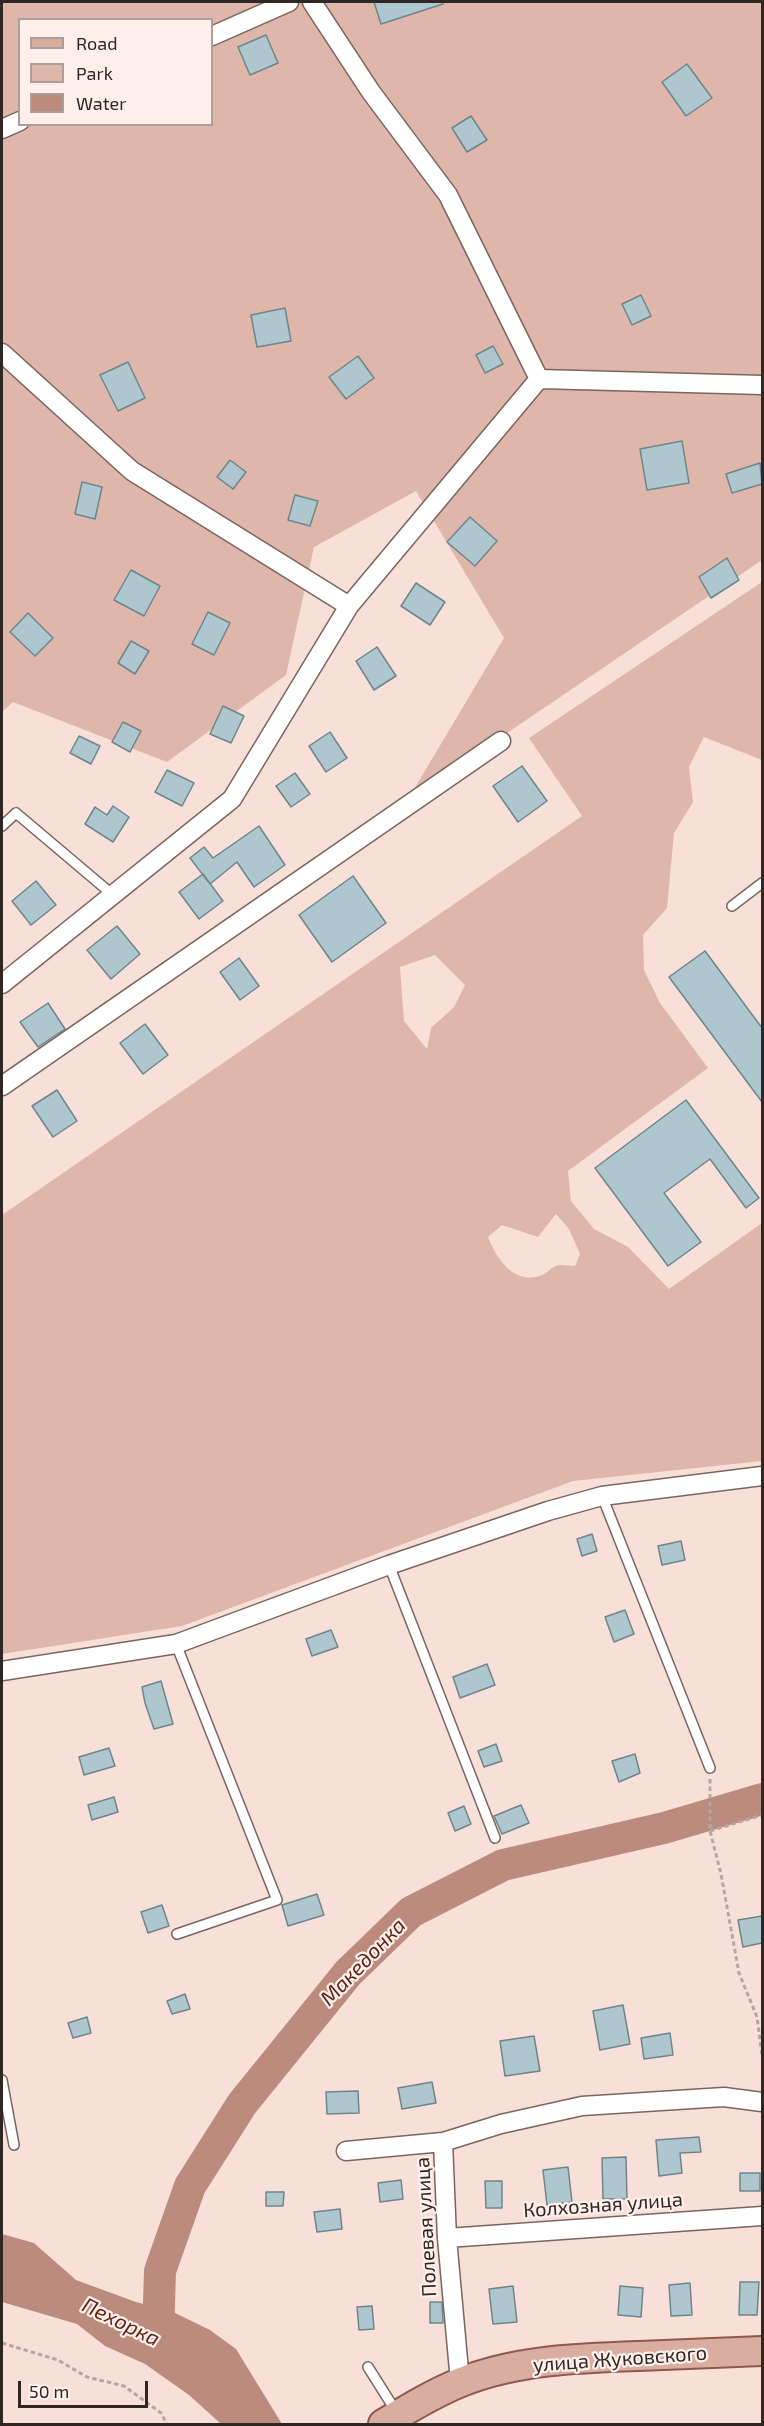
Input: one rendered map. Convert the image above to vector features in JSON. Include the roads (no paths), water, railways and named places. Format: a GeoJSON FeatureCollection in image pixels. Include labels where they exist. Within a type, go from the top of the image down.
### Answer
{"type":"FeatureCollection","features":[{"type":"Feature","properties":{"kind":"main road","name":"улица Жуковского"},"geometry":{"type":"LineString","coordinates":[[391,2420],[426,2398],[460,2382],[495,2372],[577,2358],[762,2352]]}},
{"type":"Feature","properties":{"kind":"street"},"geometry":{"type":"LineString","coordinates":[[213,36],[289,2]]}},
{"type":"Feature","properties":{"kind":"street"},"geometry":{"type":"LineString","coordinates":[[312,2],[371,92],[448,195],[539,379]]}},
{"type":"Feature","properties":{"kind":"street"},"geometry":{"type":"LineString","coordinates":[[2,129],[18,123]]}},
{"type":"Feature","properties":{"kind":"street"},"geometry":{"type":"LineString","coordinates":[[2,353],[132,471],[349,606]]}},
{"type":"Feature","properties":{"kind":"street"},"geometry":{"type":"LineString","coordinates":[[539,379],[762,386]]}},
{"type":"Feature","properties":{"kind":"street"},"geometry":{"type":"LineString","coordinates":[[2,984],[232,799],[349,606],[539,379]]}},
{"type":"Feature","properties":{"kind":"street"},"geometry":{"type":"LineString","coordinates":[[2,1086],[501,741]]}},
{"type":"Feature","properties":{"kind":"street"},"geometry":{"type":"LineString","coordinates":[[2,1671],[176,1644],[389,1565],[548,1511],[602,1496],[762,1476]]}},
{"type":"Feature","properties":{"kind":"street","name":"Полевая улица"},"geometry":{"type":"LineString","coordinates":[[460,2382],[447,2238],[443,2142],[501,2124],[582,2106],[724,2097],[762,2102]]}},
{"type":"Feature","properties":{"kind":"street"},"geometry":{"type":"LineString","coordinates":[[346,2151],[443,2142]]}},
{"type":"Feature","properties":{"kind":"street","name":"Колхозная улица"},"geometry":{"type":"LineString","coordinates":[[447,2238],[762,2216]]}},
{"type":"Feature","properties":{"kind":"lane"},"geometry":{"type":"LineString","coordinates":[[2,826],[16,813],[113,895]]}},
{"type":"Feature","properties":{"kind":"lane"},"geometry":{"type":"LineString","coordinates":[[732,906],[762,883]]}},
{"type":"Feature","properties":{"kind":"lane"},"geometry":{"type":"LineString","coordinates":[[602,1496],[710,1768]]}},
{"type":"Feature","properties":{"kind":"lane"},"geometry":{"type":"LineString","coordinates":[[389,1565],[495,1838]]}},
{"type":"Feature","properties":{"kind":"lane"},"geometry":{"type":"LineString","coordinates":[[176,1644],[278,1900],[177,1934]]}},
{"type":"Feature","properties":{"kind":"lane"},"geometry":{"type":"LineString","coordinates":[[2,2080],[14,2145]]}},
{"type":"Feature","properties":{"kind":"lane"},"geometry":{"type":"LineString","coordinates":[[368,2367],[391,2420]]}},
{"type":"Feature","properties":{"kind":"water","name":"Пехорка"},"geometry":{"type":"Polygon","coordinates":[[[2,2234],[34,2243],[76,2280],[136,2302],[171,2311],[210,2330],[236,2349],[282,2424],[221,2424],[189,2395],[145,2364],[105,2346],[77,2324],[2,2302],[2,2234]]]}},
{"type":"Feature","properties":{"kind":"waterway","name":"Македонка"},"geometry":{"type":"LineString","coordinates":[[158,2337],[160,2271],[190,2186],[242,2104],[348,1973],[411,1912],[503,1865],[664,1828],[762,1799]]}}]}
